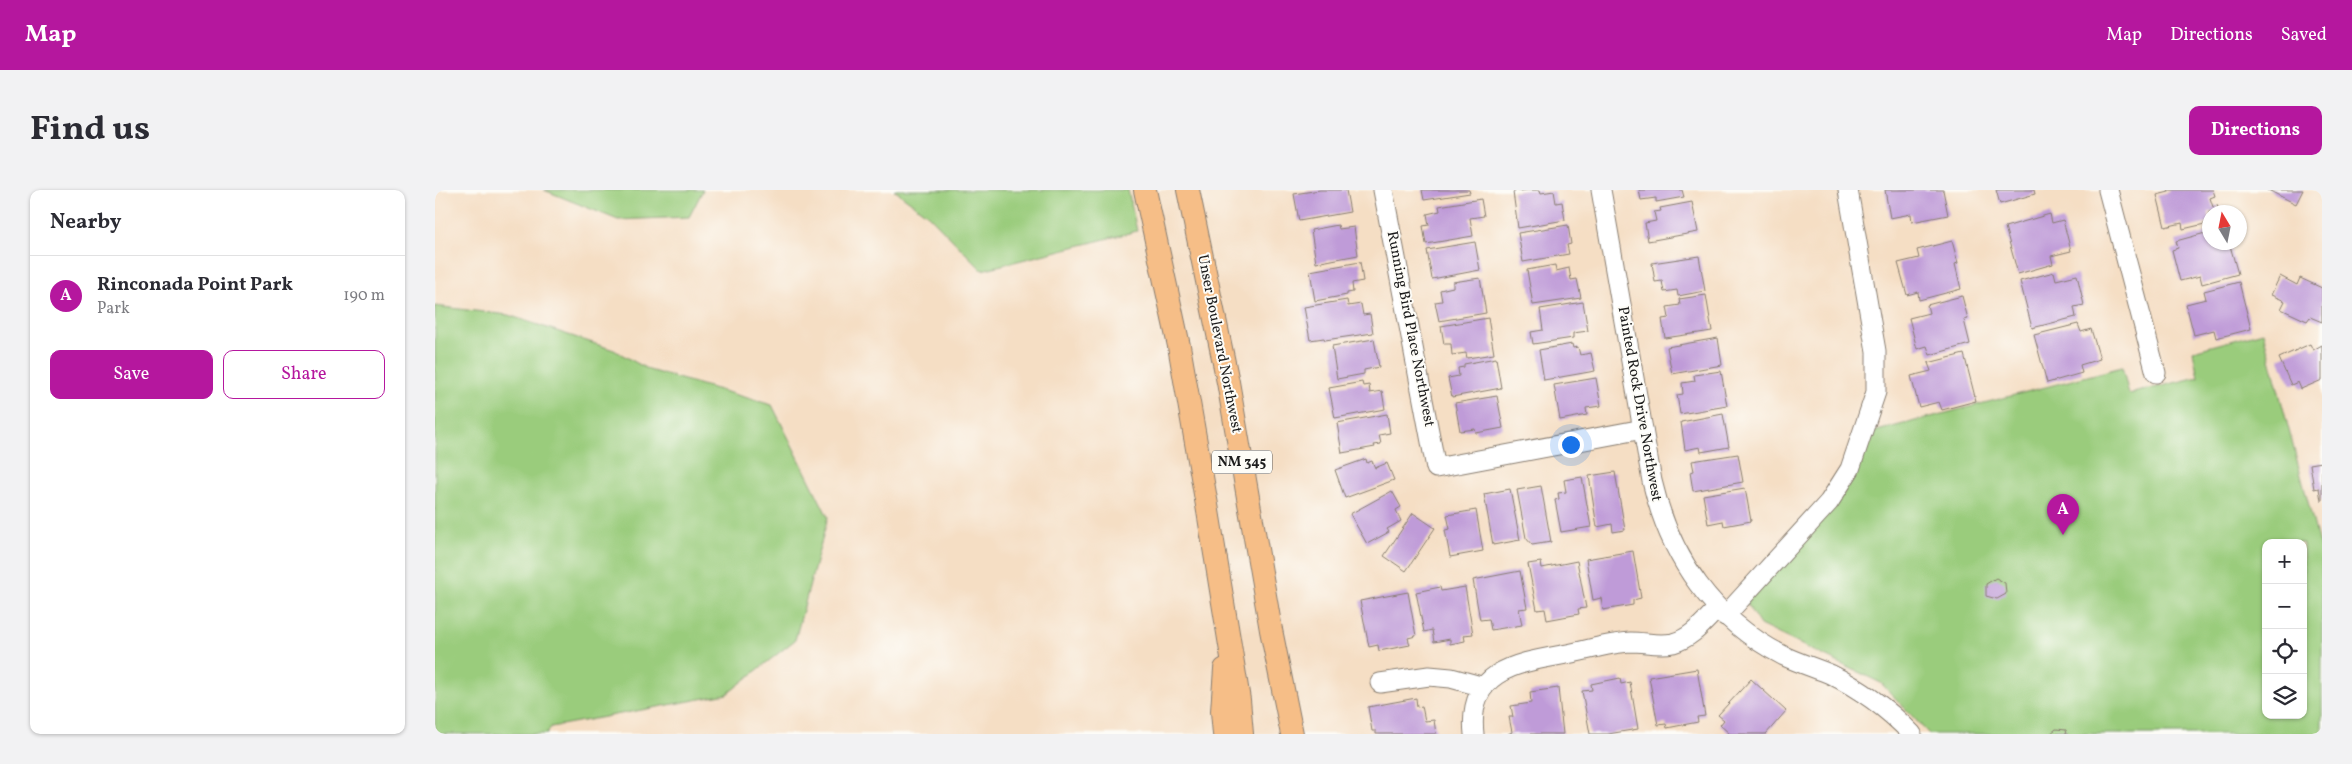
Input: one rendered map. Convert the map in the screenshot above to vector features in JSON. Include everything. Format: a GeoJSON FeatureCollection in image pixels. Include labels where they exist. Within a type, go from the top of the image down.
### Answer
{"type":"FeatureCollection","features":[{"type":"Feature","properties":{"kind":"main road","name":"NM 345"},"geometry":{"type":"LineString","coordinates":[[1145,190],[1179,346],[1239,700],[1242,734]]}},
{"type":"Feature","properties":{"kind":"main road","name":"Unser Boulevard Northwest"},"geometry":{"type":"LineString","coordinates":[[1188,190],[1228,382],[1271,630],[1292,734]]}},
{"type":"Feature","properties":{"kind":"main road"},"geometry":{"type":"LineString","coordinates":[[1224,734],[1222,711],[1227,630]]}},
{"type":"Feature","properties":{"kind":"main road"},"geometry":{"type":"LineString","coordinates":[[1239,700],[1253,734]]}},
{"type":"Feature","properties":{"kind":"street","name":"Running Bird Place Northwest"},"geometry":{"type":"LineString","coordinates":[[1383,190],[1436,468],[1643,429]]}},
{"type":"Feature","properties":{"kind":"street","name":"Painted Rock Drive Northwest"},"geometry":{"type":"LineString","coordinates":[[1601,190],[1652,481],[1664,524],[1683,564],[1696,583],[1721,612],[1765,646],[1786,657],[1828,674],[1866,694],[1912,734]]}},
{"type":"Feature","properties":{"kind":"street"},"geometry":{"type":"LineString","coordinates":[[1474,734],[1474,709],[1484,687],[1502,670],[1525,662],[1623,643],[1662,644],[1673,642],[1689,635],[1721,612],[1829,502],[1850,469],[1876,392],[1876,352],[1848,190]]}},
{"type":"Feature","properties":{"kind":"street"},"geometry":{"type":"LineString","coordinates":[[2108,190],[2156,373]]}},
{"type":"Feature","properties":{"kind":"street"},"geometry":{"type":"LineString","coordinates":[[1380,683],[1429,676],[1451,678],[1484,687]]}},
{"type":"Feature","properties":{"kind":"green space"},"geometry":{"type":"Polygon","coordinates":[[[544,190],[703,190],[689,217],[618,220],[544,190]]]}},
{"type":"Feature","properties":{"kind":"green space"},"geometry":{"type":"Polygon","coordinates":[[[894,190],[1128,190],[1137,231],[982,270],[928,215],[894,190]]]}},
{"type":"Feature","properties":{"kind":"green space"},"geometry":{"type":"Polygon","coordinates":[[[435,306],[508,315],[614,350],[649,370],[772,405],[828,517],[795,640],[727,694],[551,727],[547,734],[435,734],[435,306]]]}},
{"type":"Feature","properties":{"kind":"green space"},"geometry":{"type":"Polygon","coordinates":[[[2263,332],[2322,555],[2322,734],[1929,734],[1881,683],[1760,625],[1746,603],[1852,479],[1873,432],[2122,367],[2129,394],[2198,377],[2193,351],[2263,332]]]}},
{"type":"Feature","properties":{"kind":"building"},"geometry":{"type":"Polygon","coordinates":[[[1320,190],[1346,190],[1350,212],[1299,221],[1294,194],[1320,190]]]}},
{"type":"Feature","properties":{"kind":"building"},"geometry":{"type":"Polygon","coordinates":[[[1422,190],[1469,190],[1470,193],[1424,200],[1422,190]]]}},
{"type":"Feature","properties":{"kind":"building"},"geometry":{"type":"Polygon","coordinates":[[[1540,190],[1541,193],[1554,191],[1556,203],[1562,202],[1565,220],[1518,228],[1513,192],[1540,190]]]}},
{"type":"Feature","properties":{"kind":"building"},"geometry":{"type":"Polygon","coordinates":[[[1639,190],[1682,190],[1684,197],[1656,202],[1656,198],[1641,200],[1639,190]]]}},
{"type":"Feature","properties":{"kind":"building"},"geometry":{"type":"Polygon","coordinates":[[[1885,190],[1943,190],[1948,215],[1912,222],[1911,214],[1890,218],[1885,190]]]}},
{"type":"Feature","properties":{"kind":"building"},"geometry":{"type":"Polygon","coordinates":[[[1996,190],[2034,190],[2035,194],[2000,204],[1996,190]]]}},
{"type":"Feature","properties":{"kind":"building"},"geometry":{"type":"Polygon","coordinates":[[[2168,190],[2213,190],[2215,196],[2210,198],[2212,205],[2202,205],[2202,225],[2183,229],[2182,223],[2165,227],[2157,195],[2169,192],[2168,190]]]}},
{"type":"Feature","properties":{"kind":"building"},"geometry":{"type":"Polygon","coordinates":[[[2268,190],[2303,190],[2296,204],[2268,190]]]}},
{"type":"Feature","properties":{"kind":"building"},"geometry":{"type":"Polygon","coordinates":[[[1481,199],[1484,216],[1470,218],[1473,236],[1426,244],[1423,226],[1429,225],[1427,214],[1440,211],[1439,206],[1481,199]]]}},
{"type":"Feature","properties":{"kind":"building"},"geometry":{"type":"Polygon","coordinates":[[[1692,202],[1698,232],[1648,241],[1645,223],[1656,221],[1654,212],[1661,211],[1660,208],[1692,202]]]}},
{"type":"Feature","properties":{"kind":"building"},"geometry":{"type":"Polygon","coordinates":[[[2050,214],[2052,223],[2063,220],[2071,251],[2051,256],[2053,264],[2018,274],[2005,227],[2050,214]]]}},
{"type":"Feature","properties":{"kind":"building"},"geometry":{"type":"Polygon","coordinates":[[[1338,225],[1339,229],[1354,227],[1358,255],[1316,263],[1311,230],[1338,225]]]}},
{"type":"Feature","properties":{"kind":"building"},"geometry":{"type":"Polygon","coordinates":[[[1568,225],[1571,244],[1567,245],[1569,254],[1523,262],[1518,233],[1568,225]]]}},
{"type":"Feature","properties":{"kind":"building"},"geometry":{"type":"Polygon","coordinates":[[[2202,234],[2202,250],[2231,250],[2238,274],[2202,284],[2200,276],[2180,281],[2172,250],[2178,248],[2176,241],[2202,234]]]}},
{"type":"Feature","properties":{"kind":"building"},"geometry":{"type":"Polygon","coordinates":[[[1952,241],[1958,263],[1955,264],[1961,289],[1919,300],[1918,292],[1907,295],[1898,263],[1919,258],[1917,250],[1952,241]]]}},
{"type":"Feature","properties":{"kind":"building"},"geometry":{"type":"Polygon","coordinates":[[[1475,242],[1480,270],[1432,279],[1427,250],[1475,242]]]}},
{"type":"Feature","properties":{"kind":"building"},"geometry":{"type":"Polygon","coordinates":[[[1699,256],[1705,291],[1678,296],[1677,290],[1664,292],[1662,281],[1655,282],[1652,263],[1699,256]]]}},
{"type":"Feature","properties":{"kind":"building"},"geometry":{"type":"Polygon","coordinates":[[[1360,262],[1363,281],[1352,283],[1353,292],[1347,293],[1347,295],[1315,301],[1310,271],[1360,262]]]}},
{"type":"Feature","properties":{"kind":"building"},"geometry":{"type":"Polygon","coordinates":[[[1555,265],[1556,271],[1569,268],[1571,280],[1577,279],[1581,298],[1533,305],[1527,270],[1555,265]]]}},
{"type":"Feature","properties":{"kind":"building"},"geometry":{"type":"Polygon","coordinates":[[[2054,272],[2056,280],[2077,275],[2084,305],[2074,307],[2076,317],[2032,328],[2020,281],[2054,272]]]}},
{"type":"Feature","properties":{"kind":"building"},"geometry":{"type":"Polygon","coordinates":[[[2280,276],[2297,285],[2300,278],[2322,288],[2322,322],[2310,317],[2307,321],[2281,309],[2285,301],[2271,295],[2280,276]]]}},
{"type":"Feature","properties":{"kind":"building"},"geometry":{"type":"Polygon","coordinates":[[[1480,278],[1486,313],[1439,321],[1435,302],[1442,301],[1440,290],[1453,287],[1453,282],[1480,278]]]}},
{"type":"Feature","properties":{"kind":"building"},"geometry":{"type":"Polygon","coordinates":[[[2239,282],[2251,329],[2216,338],[2214,330],[2194,335],[2186,304],[2206,299],[2204,291],[2239,282]]]}},
{"type":"Feature","properties":{"kind":"building"},"geometry":{"type":"Polygon","coordinates":[[[1706,295],[1712,331],[1665,338],[1662,319],[1669,318],[1667,307],[1680,305],[1679,299],[1706,295]]]}},
{"type":"Feature","properties":{"kind":"building"},"geometry":{"type":"Polygon","coordinates":[[[1962,296],[1968,319],[1964,320],[1970,344],[1930,355],[1927,346],[1917,349],[1909,318],[1929,313],[1927,305],[1962,296]]]}},
{"type":"Feature","properties":{"kind":"building"},"geometry":{"type":"Polygon","coordinates":[[[1347,300],[1348,306],[1361,304],[1363,315],[1370,314],[1373,333],[1325,340],[1324,338],[1310,340],[1304,307],[1347,300]]]}},
{"type":"Feature","properties":{"kind":"building"},"geometry":{"type":"Polygon","coordinates":[[[1583,302],[1588,331],[1573,333],[1573,338],[1533,344],[1531,332],[1543,330],[1540,309],[1583,302]]]}},
{"type":"Feature","properties":{"kind":"building"},"geometry":{"type":"Polygon","coordinates":[[[1488,318],[1494,354],[1467,358],[1466,353],[1452,355],[1451,344],[1444,344],[1441,326],[1488,318]]]}},
{"type":"Feature","properties":{"kind":"building"},"geometry":{"type":"Polygon","coordinates":[[[2078,324],[2081,332],[2091,329],[2100,359],[2080,365],[2082,373],[2047,383],[2034,335],[2078,324]]]}},
{"type":"Feature","properties":{"kind":"building"},"geometry":{"type":"Polygon","coordinates":[[[1718,338],[1722,365],[1672,374],[1667,347],[1718,338]]]}},
{"type":"Feature","properties":{"kind":"building"},"geometry":{"type":"Polygon","coordinates":[[[1374,339],[1379,367],[1364,370],[1364,374],[1337,379],[1332,346],[1374,339]]]}},
{"type":"Feature","properties":{"kind":"building"},"geometry":{"type":"Polygon","coordinates":[[[1572,344],[1573,348],[1578,347],[1580,355],[1591,353],[1595,371],[1544,380],[1539,350],[1572,344]]]}},
{"type":"Feature","properties":{"kind":"building"},"geometry":{"type":"Polygon","coordinates":[[[2310,344],[2313,350],[2322,345],[2322,380],[2301,389],[2298,382],[2291,385],[2279,358],[2310,344]]]}},
{"type":"Feature","properties":{"kind":"building"},"geometry":{"type":"Polygon","coordinates":[[[1964,354],[1976,401],[1942,410],[1939,402],[1919,407],[1911,376],[1931,371],[1928,363],[1964,354]]]}},
{"type":"Feature","properties":{"kind":"building"},"geometry":{"type":"Polygon","coordinates":[[[1496,358],[1501,388],[1452,397],[1448,378],[1459,376],[1458,368],[1464,367],[1464,364],[1496,358]]]}},
{"type":"Feature","properties":{"kind":"building"},"geometry":{"type":"Polygon","coordinates":[[[1721,371],[1727,406],[1680,414],[1677,395],[1683,394],[1682,383],[1695,381],[1694,375],[1721,371]]]}},
{"type":"Feature","properties":{"kind":"building"},"geometry":{"type":"Polygon","coordinates":[[[1596,378],[1601,406],[1586,408],[1587,415],[1560,420],[1554,385],[1596,378]]]}},
{"type":"Feature","properties":{"kind":"building"},"geometry":{"type":"Polygon","coordinates":[[[1362,382],[1363,386],[1369,385],[1370,393],[1382,391],[1385,409],[1335,418],[1329,388],[1362,382]]]}},
{"type":"Feature","properties":{"kind":"building"},"geometry":{"type":"Polygon","coordinates":[[[1497,396],[1503,428],[1476,433],[1475,429],[1460,431],[1455,403],[1497,396]]]}},
{"type":"Feature","properties":{"kind":"building"},"geometry":{"type":"Polygon","coordinates":[[[1387,414],[1390,433],[1379,435],[1381,444],[1374,445],[1375,447],[1342,453],[1337,423],[1387,414]]]}},
{"type":"Feature","properties":{"kind":"building"},"geometry":{"type":"Polygon","coordinates":[[[1723,414],[1729,447],[1701,452],[1700,447],[1685,450],[1681,422],[1723,414]]]}},
{"type":"Feature","properties":{"kind":"building"},"geometry":{"type":"Polygon","coordinates":[[[1738,454],[1743,482],[1693,491],[1690,472],[1694,471],[1692,461],[1738,454]]]}},
{"type":"Feature","properties":{"kind":"building"},"geometry":{"type":"Polygon","coordinates":[[[1366,459],[1367,463],[1372,461],[1375,468],[1387,463],[1394,480],[1345,498],[1335,470],[1366,459]]]}},
{"type":"Feature","properties":{"kind":"building"},"geometry":{"type":"Polygon","coordinates":[[[2322,462],[2321,501],[2319,488],[2314,489],[2310,464],[2322,462]]]}},
{"type":"Feature","properties":{"kind":"building"},"geometry":{"type":"Polygon","coordinates":[[[1615,472],[1625,530],[1613,532],[1612,524],[1597,527],[1589,476],[1615,472]]]}},
{"type":"Feature","properties":{"kind":"building"},"geometry":{"type":"Polygon","coordinates":[[[1582,477],[1591,527],[1561,532],[1555,500],[1559,499],[1558,493],[1566,492],[1564,480],[1582,477]]]}},
{"type":"Feature","properties":{"kind":"building"},"geometry":{"type":"Polygon","coordinates":[[[1541,486],[1551,542],[1532,545],[1526,538],[1517,490],[1541,486]]]}},
{"type":"Feature","properties":{"kind":"building"},"geometry":{"type":"Polygon","coordinates":[[[1745,488],[1751,521],[1724,526],[1723,521],[1708,524],[1703,495],[1745,488]]]}},
{"type":"Feature","properties":{"kind":"building"},"geometry":{"type":"Polygon","coordinates":[[[1510,489],[1520,540],[1493,545],[1484,494],[1510,489]]]}},
{"type":"Feature","properties":{"kind":"building"},"geometry":{"type":"Polygon","coordinates":[[[1392,491],[1401,507],[1396,510],[1401,521],[1387,529],[1389,532],[1367,544],[1350,514],[1392,491]]]}},
{"type":"Feature","properties":{"kind":"building"},"geometry":{"type":"Polygon","coordinates":[[[1476,510],[1483,551],[1450,557],[1445,530],[1450,529],[1447,515],[1476,510]]]}},
{"type":"Feature","properties":{"kind":"building"},"geometry":{"type":"Polygon","coordinates":[[[1413,513],[1435,528],[1406,571],[1384,556],[1413,513]]]}},
{"type":"Feature","properties":{"kind":"building"},"geometry":{"type":"Polygon","coordinates":[[[1633,551],[1641,598],[1633,600],[1633,605],[1603,610],[1601,598],[1593,600],[1586,559],[1633,551]]]}},
{"type":"Feature","properties":{"kind":"building"},"geometry":{"type":"Polygon","coordinates":[[[1577,561],[1586,608],[1578,609],[1579,614],[1547,620],[1545,609],[1537,610],[1528,564],[1541,562],[1542,568],[1577,561]]]}},
{"type":"Feature","properties":{"kind":"building"},"geometry":{"type":"Polygon","coordinates":[[[1520,571],[1527,608],[1519,609],[1522,625],[1491,630],[1489,619],[1480,620],[1473,580],[1520,571]]]}},
{"type":"Feature","properties":{"kind":"building"},"geometry":{"type":"Polygon","coordinates":[[[1996,578],[2005,583],[2006,594],[1997,599],[1986,596],[1986,584],[1996,578]]]}},
{"type":"Feature","properties":{"kind":"building"},"geometry":{"type":"Polygon","coordinates":[[[1440,587],[1441,591],[1465,587],[1473,634],[1464,635],[1465,641],[1450,644],[1450,639],[1434,642],[1432,630],[1424,632],[1416,592],[1440,587]]]}},
{"type":"Feature","properties":{"kind":"building"},"geometry":{"type":"Polygon","coordinates":[[[1408,592],[1416,636],[1408,638],[1410,645],[1379,651],[1378,645],[1369,647],[1360,601],[1408,592]]]}},
{"type":"Feature","properties":{"kind":"building"},"geometry":{"type":"Polygon","coordinates":[[[1697,669],[1705,716],[1697,717],[1698,722],[1667,728],[1666,724],[1658,725],[1649,677],[1697,669]]]}},
{"type":"Feature","properties":{"kind":"building"},"geometry":{"type":"Polygon","coordinates":[[[1620,678],[1621,684],[1630,682],[1638,729],[1608,734],[1590,734],[1582,691],[1592,690],[1591,684],[1620,678]]]}},
{"type":"Feature","properties":{"kind":"building"},"geometry":{"type":"Polygon","coordinates":[[[1751,679],[1786,711],[1766,734],[1730,734],[1720,725],[1724,720],[1718,715],[1751,679]]]}},
{"type":"Feature","properties":{"kind":"building"},"geometry":{"type":"Polygon","coordinates":[[[1558,688],[1563,734],[1508,734],[1512,732],[1509,717],[1513,717],[1511,706],[1531,703],[1530,692],[1558,688]]]}},
{"type":"Feature","properties":{"kind":"building"},"geometry":{"type":"Polygon","coordinates":[[[1416,698],[1417,707],[1422,706],[1425,721],[1434,720],[1436,734],[1376,734],[1376,731],[1372,731],[1368,707],[1416,698]]]}},
{"type":"Feature","properties":{"kind":"building"},"geometry":{"type":"Polygon","coordinates":[[[2056,729],[2066,730],[2067,734],[2050,734],[2056,729]]]}},
{"type":"Feature","properties":{"kind":"place","name":"Rinconada Point Park"},"geometry":{"type":"Point","coordinates":[2063,535]}}]}
